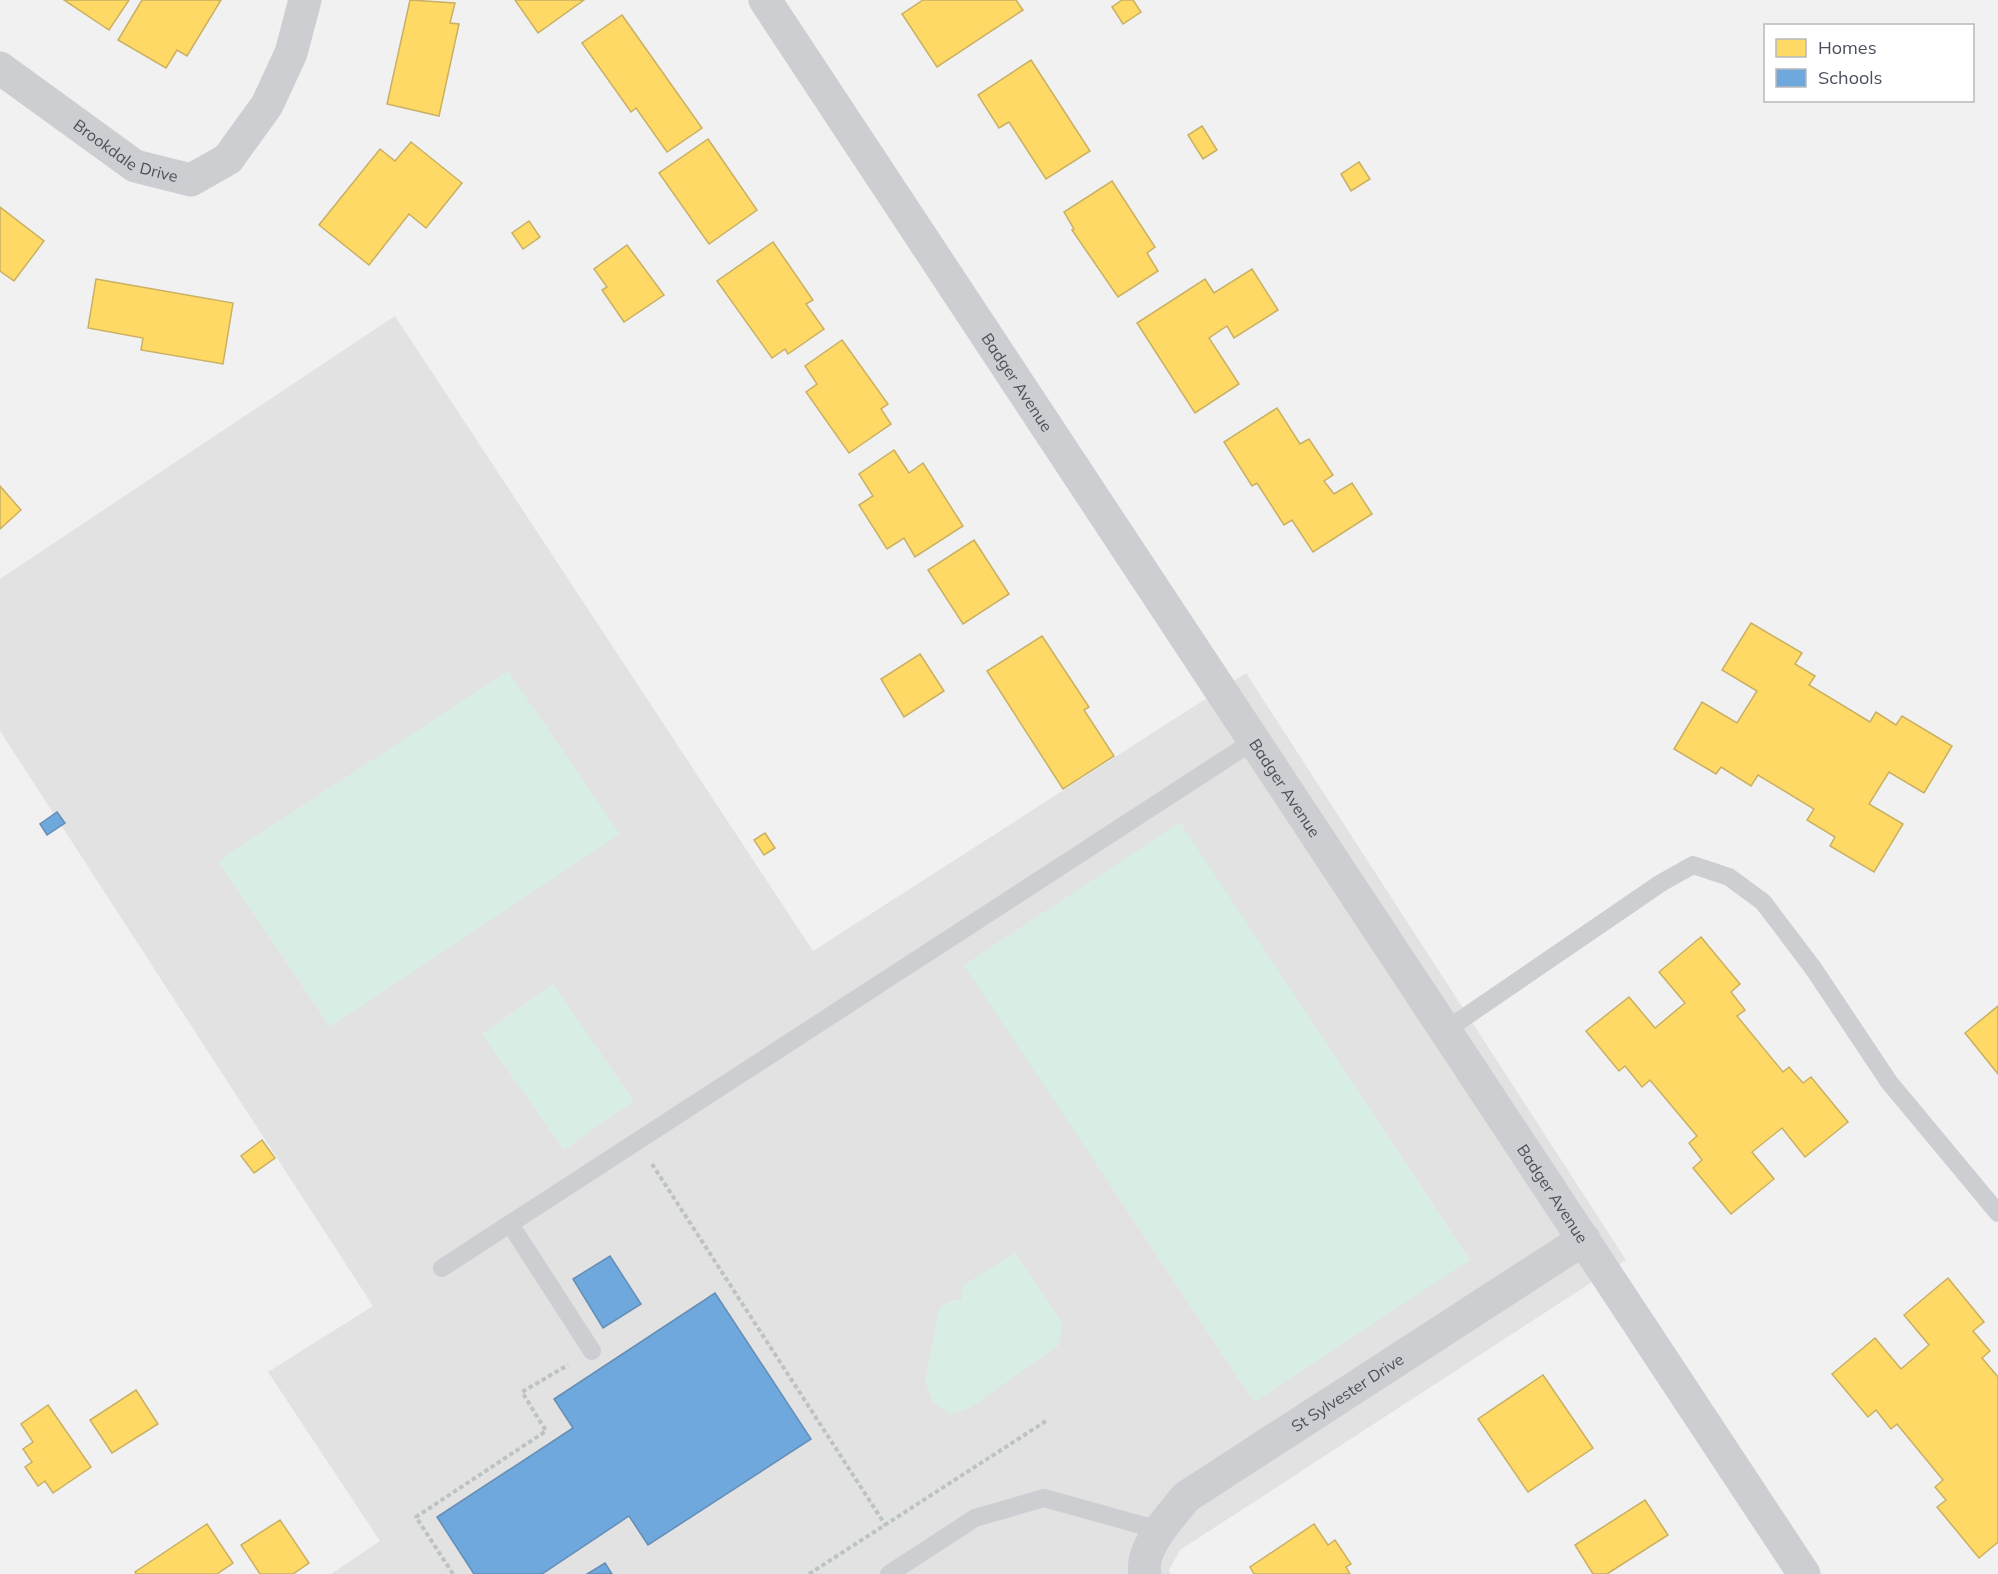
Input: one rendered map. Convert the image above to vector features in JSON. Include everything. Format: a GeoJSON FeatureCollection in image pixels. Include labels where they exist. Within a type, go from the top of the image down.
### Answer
{"type":"FeatureCollection","features":[{"type":"Feature","properties":{"kind":"street","name":"Brookdale Drive"},"geometry":{"type":"LineString","coordinates":[[0,68],[135,166],[191,180],[228,159],[267,105],[291,53],[305,0]]}},
{"type":"Feature","properties":{"kind":"street","name":"Badger Avenue"},"geometry":{"type":"LineString","coordinates":[[765,0],[1804,1574]]}},
{"type":"Feature","properties":{"kind":"street","name":"St Sylvester Drive"},"geometry":{"type":"LineString","coordinates":[[1145,1574],[1143,1565],[1159,1530],[1186,1497],[1584,1239]]}},
{"type":"Feature","properties":{"kind":"lane"},"geometry":{"type":"LineString","coordinates":[[442,1268],[1255,740]]}},
{"type":"Feature","properties":{"kind":"lane"},"geometry":{"type":"LineString","coordinates":[[1446,1030],[1661,884],[1693,865],[1729,877],[1763,902],[1813,968],[1889,1082],[1998,1213]]}},
{"type":"Feature","properties":{"kind":"lane"},"geometry":{"type":"LineString","coordinates":[[510,1224],[592,1350]]}},
{"type":"Feature","properties":{"kind":"lane"},"geometry":{"type":"LineString","coordinates":[[889,1574],[975,1518],[1044,1498],[1159,1530]]}},
{"type":"Feature","properties":{"kind":"path"},"geometry":{"type":"LineString","coordinates":[[638,1141],[886,1526]]}},
{"type":"Feature","properties":{"kind":"path"},"geometry":{"type":"LineString","coordinates":[[453,1574],[416,1517],[546,1431],[522,1392],[592,1350]]}},
{"type":"Feature","properties":{"kind":"path"},"geometry":{"type":"LineString","coordinates":[[809,1574],[1046,1421]]}},
{"type":"Feature","properties":{"kind":"shaded area"},"geometry":{"type":"Polygon","coordinates":[[[395,316],[813,951],[1246,673],[1626,1260],[1180,1550],[1169,1570],[1170,1574],[331,1574],[380,1541],[268,1372],[373,1306],[0,731],[0,579],[395,316]]]}},
{"type":"Feature","properties":{"kind":"green space"},"geometry":{"type":"Polygon","coordinates":[[[508,671],[620,834],[330,1027],[218,861],[508,671]]]}},
{"type":"Feature","properties":{"kind":"green space"},"geometry":{"type":"Polygon","coordinates":[[[1180,822],[1470,1260],[1254,1402],[964,965],[1180,822]]]}},
{"type":"Feature","properties":{"kind":"green space"},"geometry":{"type":"Polygon","coordinates":[[[553,984],[634,1101],[564,1150],[482,1034],[553,984]]]}},
{"type":"Feature","properties":{"kind":"green space"},"geometry":{"type":"Polygon","coordinates":[[[1015,1253],[1063,1324],[1058,1346],[971,1407],[950,1415],[934,1403],[925,1382],[938,1313],[942,1305],[954,1300],[962,1300],[962,1286],[1015,1253]]]}},
{"type":"Feature","properties":{"kind":"building: Homes"},"geometry":{"type":"Polygon","coordinates":[[[64,0],[129,0],[109,30],[64,0]]]}},
{"type":"Feature","properties":{"kind":"building: Homes"},"geometry":{"type":"Polygon","coordinates":[[[142,0],[221,0],[187,56],[177,50],[166,68],[118,40],[142,0]]]}},
{"type":"Feature","properties":{"kind":"building: Homes"},"geometry":{"type":"Polygon","coordinates":[[[410,0],[455,3],[450,23],[459,24],[439,116],[387,104],[410,0]]]}},
{"type":"Feature","properties":{"kind":"building: Homes"},"geometry":{"type":"Polygon","coordinates":[[[515,0],[584,0],[538,33],[515,0]]]}},
{"type":"Feature","properties":{"kind":"building: Homes"},"geometry":{"type":"Polygon","coordinates":[[[923,0],[1016,0],[1023,10],[937,67],[902,14],[923,0]]]}},
{"type":"Feature","properties":{"kind":"building: Homes"},"geometry":{"type":"Polygon","coordinates":[[[1122,0],[1133,0],[1141,12],[1123,24],[1112,7],[1122,0]]]}},
{"type":"Feature","properties":{"kind":"building: Homes"},"geometry":{"type":"Polygon","coordinates":[[[622,15],[702,128],[667,152],[636,108],[631,112],[582,43],[622,15]]]}},
{"type":"Feature","properties":{"kind":"building: Homes"},"geometry":{"type":"Polygon","coordinates":[[[1031,60],[1090,151],[1046,179],[1009,122],[999,128],[978,95],[1031,60]]]}},
{"type":"Feature","properties":{"kind":"building: Homes"},"geometry":{"type":"Polygon","coordinates":[[[1202,126],[1217,150],[1203,159],[1188,135],[1202,126]]]}},
{"type":"Feature","properties":{"kind":"building: Homes"},"geometry":{"type":"Polygon","coordinates":[[[708,139],[757,210],[709,244],[659,173],[708,139]]]}},
{"type":"Feature","properties":{"kind":"building: Homes"},"geometry":{"type":"Polygon","coordinates":[[[411,142],[462,183],[426,228],[409,214],[369,265],[319,225],[380,149],[395,161],[411,142]]]}},
{"type":"Feature","properties":{"kind":"building: Homes"},"geometry":{"type":"Polygon","coordinates":[[[1359,162],[1370,179],[1351,191],[1341,174],[1359,162]]]}},
{"type":"Feature","properties":{"kind":"building: Homes"},"geometry":{"type":"Polygon","coordinates":[[[1112,181],[1155,247],[1147,253],[1158,271],[1118,297],[1072,230],[1074,229],[1064,212],[1112,181]]]}},
{"type":"Feature","properties":{"kind":"building: Homes"},"geometry":{"type":"Polygon","coordinates":[[[0,207],[44,241],[14,281],[0,271],[0,207]]]}},
{"type":"Feature","properties":{"kind":"building: Homes"},"geometry":{"type":"Polygon","coordinates":[[[529,221],[540,237],[523,249],[512,233],[529,221]]]}},
{"type":"Feature","properties":{"kind":"building: Homes"},"geometry":{"type":"Polygon","coordinates":[[[773,242],[813,300],[806,304],[824,329],[788,354],[785,349],[772,358],[717,281],[773,242]]]}},
{"type":"Feature","properties":{"kind":"building: Homes"},"geometry":{"type":"Polygon","coordinates":[[[627,245],[664,295],[624,322],[602,290],[607,287],[594,269],[627,245]]]}},
{"type":"Feature","properties":{"kind":"building: Homes"},"geometry":{"type":"Polygon","coordinates":[[[1252,269],[1278,310],[1234,338],[1227,326],[1209,338],[1239,384],[1195,413],[1137,323],[1205,279],[1214,293],[1252,269]]]}},
{"type":"Feature","properties":{"kind":"building: Homes"},"geometry":{"type":"Polygon","coordinates":[[[96,279],[233,303],[223,364],[141,350],[143,338],[88,328],[96,279]]]}},
{"type":"Feature","properties":{"kind":"building: Homes"},"geometry":{"type":"Polygon","coordinates":[[[842,340],[888,404],[881,409],[891,424],[849,453],[806,392],[817,384],[805,366],[842,340]]]}},
{"type":"Feature","properties":{"kind":"building: Homes"},"geometry":{"type":"Polygon","coordinates":[[[1277,408],[1300,444],[1309,439],[1333,475],[1324,481],[1334,494],[1352,483],[1372,514],[1313,552],[1292,520],[1284,525],[1257,483],[1252,486],[1224,442],[1277,408]]]}},
{"type":"Feature","properties":{"kind":"building: Homes"},"geometry":{"type":"Polygon","coordinates":[[[894,450],[909,473],[923,463],[963,526],[915,557],[904,538],[887,549],[859,505],[873,496],[859,474],[894,450]]]}},
{"type":"Feature","properties":{"kind":"building: Homes"},"geometry":{"type":"Polygon","coordinates":[[[0,486],[21,510],[0,529],[0,486]]]}},
{"type":"Feature","properties":{"kind":"building: Homes"},"geometry":{"type":"Polygon","coordinates":[[[974,540],[1009,594],[963,624],[928,570],[974,540]]]}},
{"type":"Feature","properties":{"kind":"building: Homes"},"geometry":{"type":"Polygon","coordinates":[[[1751,623],[1802,653],[1795,664],[1815,676],[1809,685],[1870,722],[1876,712],[1896,725],[1902,716],[1952,746],[1924,793],[1889,772],[1869,804],[1903,824],[1874,872],[1830,846],[1835,837],[1807,820],[1814,809],[1758,775],[1751,786],[1721,767],[1716,774],[1674,749],[1702,702],[1737,723],[1757,691],[1722,670],[1751,623]]]}},
{"type":"Feature","properties":{"kind":"building: Homes"},"geometry":{"type":"Polygon","coordinates":[[[1042,636],[1089,707],[1084,710],[1114,756],[1063,789],[987,671],[1042,636]]]}},
{"type":"Feature","properties":{"kind":"building: Homes"},"geometry":{"type":"Polygon","coordinates":[[[920,654],[944,691],[904,717],[881,679],[920,654]]]}},
{"type":"Feature","properties":{"kind":"building: Homes"},"geometry":{"type":"Polygon","coordinates":[[[765,833],[775,848],[764,855],[754,840],[765,833]]]}},
{"type":"Feature","properties":{"kind":"building: Homes"},"geometry":{"type":"Polygon","coordinates":[[[1701,937],[1740,984],[1731,992],[1745,1010],[1737,1016],[1783,1072],[1789,1067],[1803,1083],[1811,1077],[1848,1122],[1805,1157],[1782,1128],[1752,1152],[1774,1179],[1731,1214],[1693,1168],[1702,1160],[1689,1143],[1697,1136],[1650,1080],[1642,1087],[1625,1066],[1619,1071],[1586,1031],[1629,997],[1655,1028],[1685,1003],[1659,972],[1701,937]]]}},
{"type":"Feature","properties":{"kind":"building: Homes"},"geometry":{"type":"Polygon","coordinates":[[[1998,1006],[1998,1074],[1965,1033],[1998,1006]]]}},
{"type":"Feature","properties":{"kind":"building: Homes"},"geometry":{"type":"Polygon","coordinates":[[[262,1140],[275,1158],[254,1173],[241,1156],[262,1140]]]}},
{"type":"Feature","properties":{"kind":"building: Homes"},"geometry":{"type":"Polygon","coordinates":[[[1948,1278],[1984,1322],[1973,1331],[1990,1351],[1982,1358],[1998,1377],[1998,1542],[1979,1558],[1937,1507],[1946,1500],[1935,1487],[1943,1480],[1897,1424],[1891,1429],[1876,1410],[1868,1417],[1832,1374],[1875,1338],[1901,1369],[1929,1345],[1904,1315],[1948,1278]]]}},
{"type":"Feature","properties":{"kind":"building: Homes"},"geometry":{"type":"Polygon","coordinates":[[[1543,1375],[1593,1448],[1528,1492],[1478,1419],[1543,1375]]]}},
{"type":"Feature","properties":{"kind":"building: Homes"},"geometry":{"type":"Polygon","coordinates":[[[136,1390],[158,1424],[112,1453],[90,1420],[136,1390]]]}},
{"type":"Feature","properties":{"kind":"building: Homes"},"geometry":{"type":"Polygon","coordinates":[[[48,1405],[91,1467],[53,1493],[45,1481],[38,1486],[25,1467],[32,1462],[23,1449],[33,1442],[21,1424],[48,1405]]]}},
{"type":"Feature","properties":{"kind":"building: Homes"},"geometry":{"type":"Polygon","coordinates":[[[1645,1500],[1668,1535],[1607,1574],[1593,1574],[1575,1545],[1645,1500]]]}},
{"type":"Feature","properties":{"kind":"building: Homes"},"geometry":{"type":"Polygon","coordinates":[[[280,1520],[309,1563],[293,1574],[260,1574],[241,1545],[280,1520]]]}},
{"type":"Feature","properties":{"kind":"building: Homes"},"geometry":{"type":"Polygon","coordinates":[[[207,1524],[233,1563],[217,1574],[136,1574],[135,1572],[207,1524]]]}},
{"type":"Feature","properties":{"kind":"building: Homes"},"geometry":{"type":"Polygon","coordinates":[[[1314,1524],[1328,1545],[1335,1540],[1351,1564],[1346,1567],[1350,1574],[1254,1574],[1250,1567],[1314,1524]]]}},
{"type":"Feature","properties":{"kind":"building: Schools"},"geometry":{"type":"Polygon","coordinates":[[[57,812],[65,823],[47,835],[40,824],[57,812]]]}},
{"type":"Feature","properties":{"kind":"building: Schools"},"geometry":{"type":"Polygon","coordinates":[[[610,1256],[641,1304],[603,1328],[573,1279],[610,1256]]]}},
{"type":"Feature","properties":{"kind":"building: Schools"},"geometry":{"type":"Polygon","coordinates":[[[715,1293],[811,1439],[648,1545],[629,1516],[542,1574],[474,1574],[437,1517],[573,1428],[554,1399],[715,1293]]]}},
{"type":"Feature","properties":{"kind":"building: Schools"},"geometry":{"type":"Polygon","coordinates":[[[605,1563],[612,1574],[587,1574],[605,1563]]]}}]}
